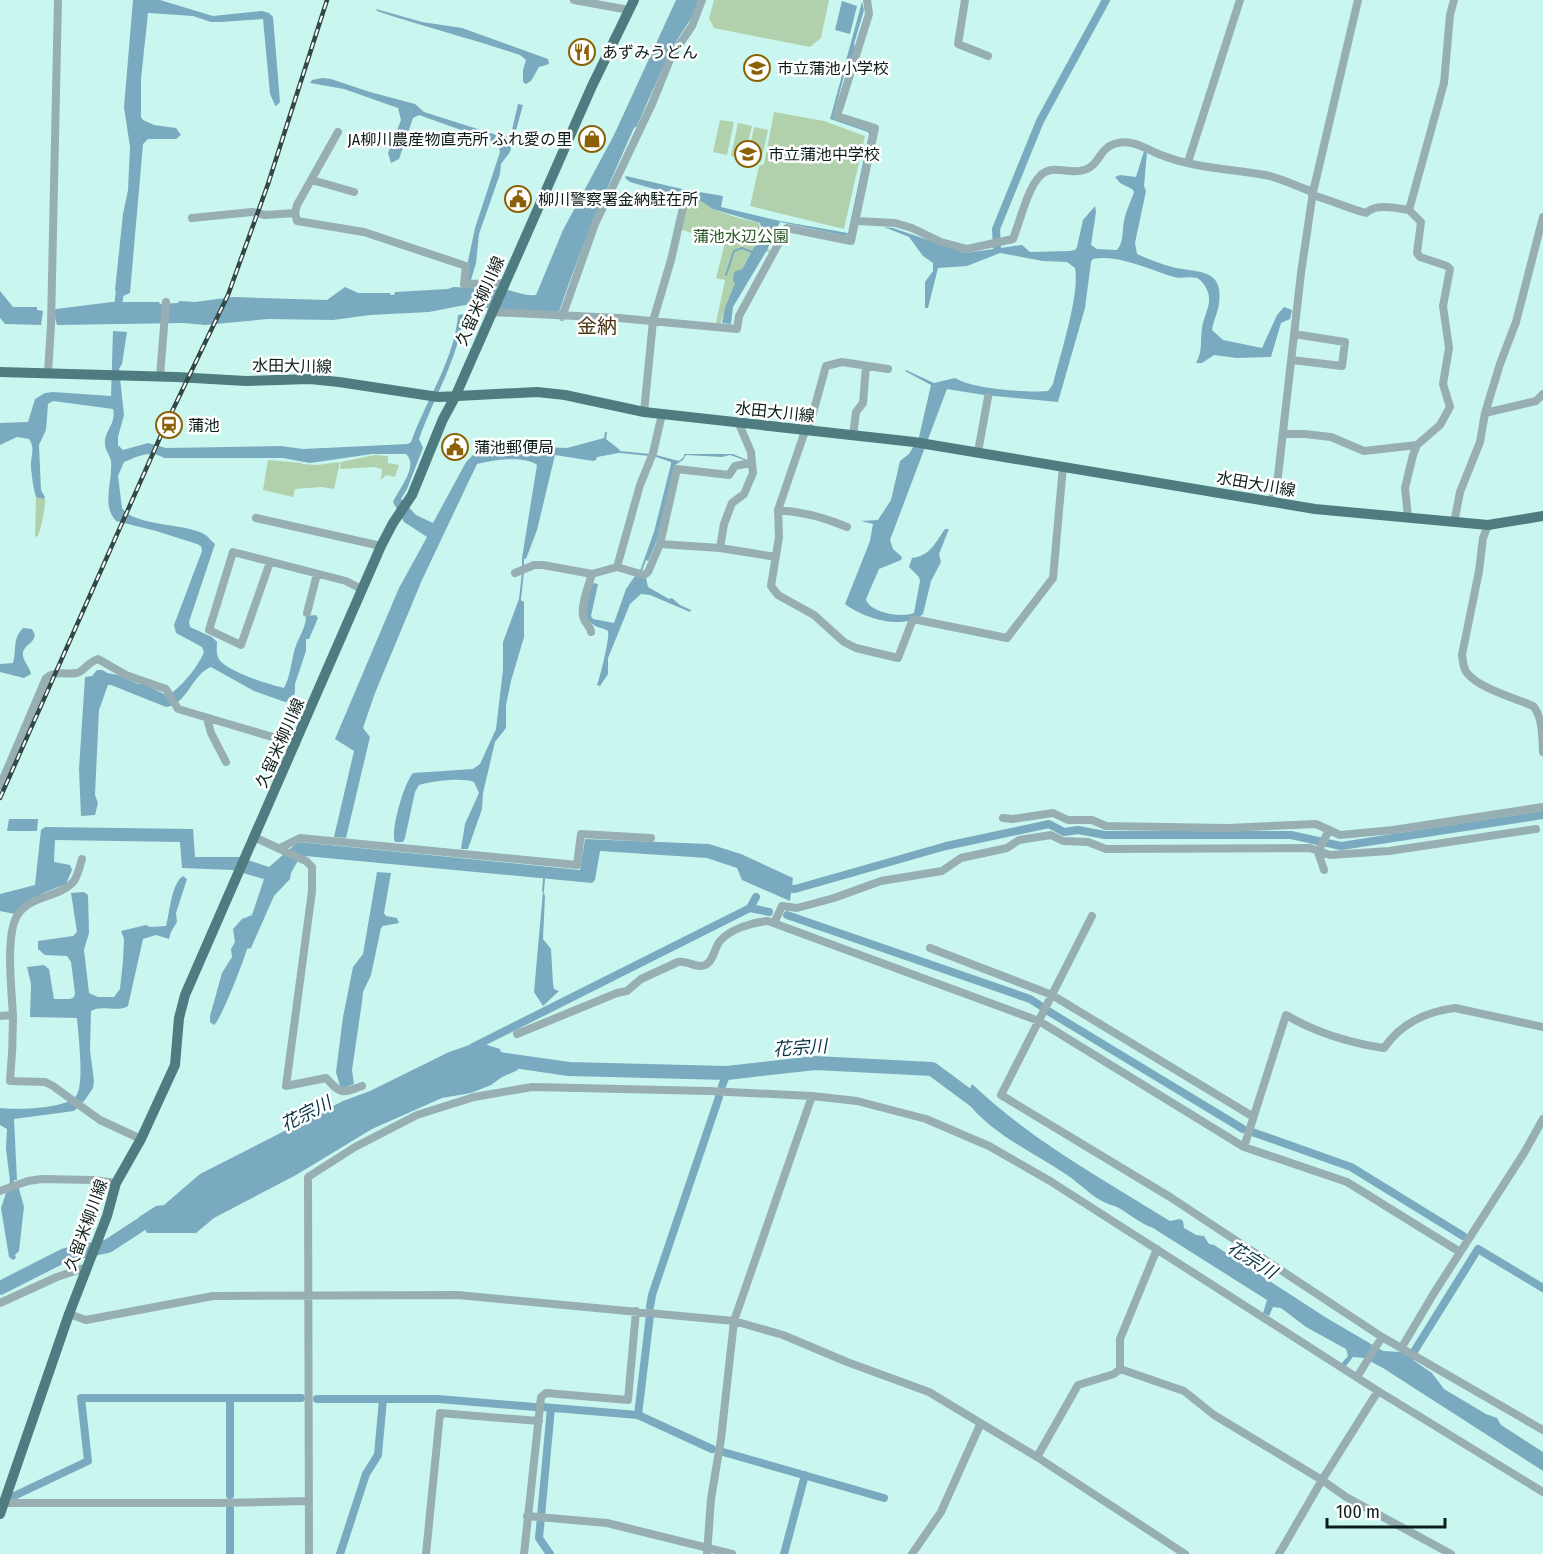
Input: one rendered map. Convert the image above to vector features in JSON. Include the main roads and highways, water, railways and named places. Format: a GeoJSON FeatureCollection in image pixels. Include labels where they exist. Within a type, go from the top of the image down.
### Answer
{"type":"FeatureCollection","features":[{"type":"Feature","properties":{"kind":"main road","name":"久留米柳川線"},"geometry":{"type":"LineString","coordinates":[[0,1514],[69,1314],[107,1216],[116,1183],[141,1139],[175,1065],[179,1018],[185,995],[381,546],[408,501],[592,86],[631,5]]}},
{"type":"Feature","properties":{"kind":"main road","name":"水田大川線"},"geometry":{"type":"LineString","coordinates":[[0,372],[160,376],[246,381],[310,379],[434,397],[537,392],[565,395],[644,412],[928,444],[1326,510],[1488,525],[1543,516]]}},
{"type":"Feature","properties":{"kind":"water"},"geometry":{"type":"Polygon","coordinates":[[[133,0],[160,0],[213,16],[262,11],[269,13],[273,17],[280,102],[276,106],[270,94],[263,19],[211,22],[193,16],[148,13],[141,79],[141,117],[154,125],[176,128],[181,135],[176,139],[148,139],[143,144],[130,293],[123,296],[117,294],[115,290],[123,214],[128,190],[130,147],[124,107],[133,0]]]}},
{"type":"Feature","properties":{"kind":"water"},"geometry":{"type":"Polygon","coordinates":[[[676,0],[698,0],[692,17],[670,51],[637,126],[634,128],[585,242],[559,312],[512,311],[465,305],[429,312],[370,315],[333,320],[268,319],[205,325],[184,323],[57,325],[53,311],[56,309],[112,302],[159,302],[160,304],[233,297],[327,300],[345,287],[358,293],[390,293],[391,295],[395,292],[453,287],[497,288],[536,295],[563,230],[614,135],[676,0]]]}},
{"type":"Feature","properties":{"kind":"water"},"geometry":{"type":"Polygon","coordinates":[[[842,1],[857,6],[850,34],[835,30],[842,1]]]}},
{"type":"Feature","properties":{"kind":"water"},"geometry":{"type":"Polygon","coordinates":[[[862,2],[864,10],[855,47],[849,70],[845,72],[833,118],[871,131],[850,234],[846,236],[780,222],[767,250],[733,307],[731,324],[722,323],[735,283],[733,281],[734,272],[742,269],[758,241],[761,235],[760,223],[713,209],[701,201],[630,182],[625,178],[626,176],[723,196],[721,207],[780,221],[848,233],[869,134],[830,119],[862,2]]]}},
{"type":"Feature","properties":{"kind":"water"},"geometry":{"type":"Polygon","coordinates":[[[376,9],[422,22],[462,28],[548,59],[549,64],[539,67],[531,81],[526,84],[523,82],[523,70],[526,60],[520,55],[395,17],[376,9]]]}},
{"type":"Feature","properties":{"kind":"water"},"geometry":{"type":"Polygon","coordinates":[[[322,78],[415,104],[424,112],[503,137],[511,134],[518,104],[523,105],[510,152],[501,164],[500,174],[479,234],[476,263],[471,280],[464,280],[475,228],[500,152],[499,146],[492,141],[419,115],[413,118],[399,159],[391,163],[388,153],[401,120],[398,108],[344,89],[310,83],[312,80],[322,78]]]}},
{"type":"Feature","properties":{"kind":"water"},"geometry":{"type":"Polygon","coordinates":[[[1144,151],[1147,152],[1144,186],[1146,191],[1135,243],[1137,254],[1168,266],[1213,277],[1219,291],[1218,307],[1212,330],[1223,340],[1262,348],[1277,315],[1284,307],[1292,310],[1290,319],[1281,323],[1271,357],[1236,358],[1214,355],[1202,363],[1196,363],[1200,354],[1202,328],[1209,303],[1208,293],[1201,281],[1194,277],[1174,277],[1123,261],[1093,259],[1085,308],[1058,402],[947,389],[890,540],[893,549],[902,557],[901,560],[879,569],[866,599],[868,604],[879,611],[902,615],[914,613],[920,581],[909,567],[912,558],[928,552],[945,529],[949,529],[939,554],[941,562],[931,581],[923,614],[905,622],[883,621],[862,614],[845,604],[870,541],[873,524],[861,521],[878,520],[891,500],[900,461],[909,454],[919,437],[931,385],[905,371],[934,383],[955,378],[974,385],[1000,389],[1048,391],[1053,384],[1075,293],[1075,268],[1067,262],[1043,261],[1000,253],[967,266],[938,268],[928,308],[925,308],[925,282],[933,271],[933,263],[923,256],[909,237],[884,227],[966,253],[1022,245],[1030,252],[1070,251],[1077,247],[1083,220],[1095,206],[1091,245],[1097,249],[1117,250],[1121,244],[1125,217],[1134,192],[1115,177],[1120,175],[1136,177],[1144,151]]]}},
{"type":"Feature","properties":{"kind":"water"},"geometry":{"type":"Polygon","coordinates":[[[0,291],[13,307],[37,307],[37,310],[43,311],[41,325],[5,324],[0,318],[0,291]]]}},
{"type":"Feature","properties":{"kind":"water"},"geometry":{"type":"Polygon","coordinates":[[[464,314],[457,347],[419,439],[423,448],[401,499],[416,515],[433,523],[466,462],[474,454],[492,447],[495,439],[518,446],[567,448],[604,438],[607,432],[606,439],[620,450],[619,453],[597,457],[593,461],[555,455],[537,530],[526,559],[522,558],[537,465],[516,459],[477,464],[422,580],[375,693],[363,728],[370,737],[346,838],[334,837],[354,751],[335,739],[399,588],[427,537],[404,522],[393,502],[409,471],[409,459],[406,454],[372,454],[310,463],[283,458],[164,458],[149,454],[124,462],[118,476],[122,508],[128,514],[148,521],[195,530],[215,544],[189,622],[190,627],[212,637],[217,642],[217,655],[221,662],[247,676],[284,688],[306,616],[316,615],[318,618],[309,639],[306,639],[306,651],[292,701],[285,702],[254,691],[211,667],[199,676],[179,701],[166,707],[108,685],[99,710],[95,795],[98,803],[95,815],[81,816],[79,769],[85,677],[92,676],[97,670],[103,670],[138,684],[144,684],[168,696],[184,682],[204,652],[202,647],[176,633],[174,625],[202,551],[201,546],[116,521],[112,515],[108,500],[111,461],[105,439],[113,417],[113,409],[53,401],[48,404],[46,430],[39,445],[41,490],[45,497],[43,499],[36,497],[34,490],[31,468],[32,446],[29,439],[17,437],[0,445],[0,423],[28,422],[35,399],[45,393],[111,396],[113,331],[127,332],[122,364],[119,369],[124,415],[118,445],[123,450],[148,443],[166,448],[281,446],[303,449],[408,444],[411,442],[445,364],[458,315],[464,314]]]}},
{"type":"Feature","properties":{"kind":"water"},"geometry":{"type":"Polygon","coordinates":[[[684,454],[733,454],[747,461],[730,455],[722,457],[686,455],[675,465],[657,540],[648,561],[646,560],[640,571],[654,532],[671,464],[656,455],[679,461],[684,454]]]}},
{"type":"Feature","properties":{"kind":"water"},"geometry":{"type":"Polygon","coordinates":[[[635,576],[646,578],[648,587],[691,610],[690,612],[650,595],[641,594],[630,604],[608,658],[608,674],[600,686],[597,685],[608,631],[589,621],[586,606],[589,594],[593,583],[598,584],[591,616],[593,619],[614,623],[626,589],[635,576]]]}},
{"type":"Feature","properties":{"kind":"water"},"geometry":{"type":"Polygon","coordinates":[[[519,599],[524,602],[524,637],[506,705],[506,728],[495,742],[483,793],[482,809],[468,849],[461,849],[465,824],[479,793],[474,782],[462,780],[419,785],[415,792],[405,838],[403,842],[395,842],[394,828],[399,807],[413,773],[473,769],[480,764],[496,729],[503,670],[503,642],[519,599]]]}},
{"type":"Feature","properties":{"kind":"water"},"geometry":{"type":"Polygon","coordinates":[[[23,628],[32,629],[35,635],[33,641],[24,650],[23,657],[31,674],[24,678],[0,672],[0,664],[13,663],[16,640],[23,628]]]}},
{"type":"Feature","properties":{"kind":"water"},"geometry":{"type":"Polygon","coordinates":[[[9,819],[38,819],[37,831],[7,831],[9,819]]]}},
{"type":"Feature","properties":{"kind":"water"},"geometry":{"type":"Polygon","coordinates":[[[45,827],[193,829],[195,857],[239,857],[269,867],[298,842],[580,870],[585,839],[709,844],[741,854],[793,878],[790,901],[742,880],[737,868],[707,858],[600,851],[595,880],[592,883],[300,857],[290,879],[274,896],[251,948],[247,949],[227,1002],[214,1025],[210,1022],[210,1016],[222,973],[232,957],[231,949],[235,942],[233,929],[242,919],[252,915],[264,879],[232,870],[182,868],[180,842],[55,840],[54,862],[70,865],[72,870],[66,884],[32,899],[15,914],[0,911],[0,894],[35,885],[41,830],[45,827]]]}},
{"type":"Feature","properties":{"kind":"water"},"geometry":{"type":"Polygon","coordinates":[[[377,872],[391,873],[384,913],[386,916],[397,918],[399,923],[381,928],[371,975],[363,992],[352,1070],[354,1084],[343,1088],[340,1086],[336,1072],[343,1017],[353,967],[363,954],[377,872]]]}},
{"type":"Feature","properties":{"kind":"water"},"geometry":{"type":"Polygon","coordinates":[[[183,876],[187,879],[176,913],[177,922],[169,939],[156,935],[143,939],[128,1006],[91,1011],[90,1050],[94,1081],[93,1088],[85,1100],[74,1111],[14,1119],[17,1180],[14,1180],[14,1185],[18,1185],[24,1207],[19,1251],[13,1260],[9,1257],[1,1208],[10,1181],[6,1149],[7,1129],[0,1125],[0,1108],[28,1109],[62,1104],[76,1096],[80,1081],[77,1018],[30,1017],[31,984],[27,967],[44,965],[49,969],[54,999],[70,999],[75,993],[71,962],[67,956],[45,955],[38,949],[38,941],[73,936],[77,932],[71,893],[84,892],[88,895],[89,933],[84,950],[89,993],[98,997],[114,997],[120,989],[123,961],[124,939],[121,931],[146,925],[166,926],[173,892],[183,876]]]}},
{"type":"Feature","properties":{"kind":"water"},"geometry":{"type":"Polygon","coordinates":[[[543,891],[545,896],[543,939],[551,949],[553,984],[554,989],[559,991],[543,1006],[534,992],[543,891]]]}},
{"type":"Feature","properties":{"kind":"water"},"geometry":{"type":"Polygon","coordinates":[[[478,1042],[500,1049],[502,1055],[517,1057],[518,1070],[491,1085],[471,1093],[442,1098],[372,1129],[296,1175],[214,1218],[196,1233],[147,1233],[139,1217],[156,1206],[164,1205],[200,1174],[343,1101],[370,1091],[449,1052],[478,1042]]]}},
{"type":"Feature","properties":{"kind":"water"},"geometry":{"type":"Polygon","coordinates":[[[972,1084],[1043,1141],[1093,1174],[1170,1221],[1180,1219],[1183,1221],[1184,1228],[1196,1235],[1204,1236],[1209,1244],[1214,1245],[1325,1317],[1383,1351],[1401,1352],[1432,1373],[1444,1389],[1497,1418],[1501,1425],[1543,1452],[1543,1471],[1383,1368],[1364,1358],[1353,1357],[1346,1366],[1341,1364],[1348,1356],[1346,1349],[1306,1327],[1281,1308],[1273,1307],[1269,1316],[1263,1313],[1267,1300],[1153,1228],[1100,1200],[1067,1175],[999,1132],[966,1100],[972,1084]]]}},
{"type":"Feature","properties":{"kind":"waterway"},"geometry":{"type":"LineString","coordinates":[[997,247],[996,229],[1040,121],[1106,0]]}},
{"type":"Feature","properties":{"kind":"waterway"},"geometry":{"type":"LineString","coordinates":[[726,275],[734,251],[742,248],[752,252]]}},
{"type":"Feature","properties":{"kind":"waterway"},"geometry":{"type":"LineString","coordinates":[[117,313],[121,284]]}},
{"type":"Feature","properties":{"kind":"waterway"},"geometry":{"type":"LineString","coordinates":[[620,452],[650,455]]}},
{"type":"Feature","properties":{"kind":"waterway"},"geometry":{"type":"LineString","coordinates":[[523,558],[523,566]]}},
{"type":"Feature","properties":{"kind":"waterway"},"geometry":{"type":"LineString","coordinates":[[520,599],[523,572]]}},
{"type":"Feature","properties":{"kind":"waterway"},"geometry":{"type":"LineString","coordinates":[[781,888],[795,889],[946,846],[1049,824],[1064,832],[1078,830],[1105,835],[1291,835],[1341,846],[1543,815]]}},
{"type":"Feature","properties":{"kind":"waterway"},"geometry":{"type":"LineString","coordinates":[[543,891],[544,879]]}},
{"type":"Feature","properties":{"kind":"waterway"},"geometry":{"type":"LineString","coordinates":[[473,1047],[750,908],[756,897]]}},
{"type":"Feature","properties":{"kind":"waterway"},"geometry":{"type":"LineString","coordinates":[[750,908],[769,912]]}},
{"type":"Feature","properties":{"kind":"waterway"},"geometry":{"type":"LineString","coordinates":[[787,915],[1030,999],[1041,1006]]}},
{"type":"Feature","properties":{"kind":"waterway"},"geometry":{"type":"LineString","coordinates":[[1048,1011],[1243,1129]]}},
{"type":"Feature","properties":{"kind":"waterway","name":"花宗川"},"geometry":{"type":"LineString","coordinates":[[499,1059],[569,1069],[727,1073],[815,1063],[932,1069],[982,1106]]}},
{"type":"Feature","properties":{"kind":"waterway"},"geometry":{"type":"LineString","coordinates":[[722,1086],[727,1073]]}},
{"type":"Feature","properties":{"kind":"waterway"},"geometry":{"type":"LineString","coordinates":[[650,1307],[652,1295],[719,1097]]}},
{"type":"Feature","properties":{"kind":"waterway"},"geometry":{"type":"LineString","coordinates":[[1252,1132],[1351,1167],[1463,1236]]}},
{"type":"Feature","properties":{"kind":"waterway","name":"花宗川"},"geometry":{"type":"LineString","coordinates":[[0,1288],[65,1255],[108,1246],[157,1214]]}},
{"type":"Feature","properties":{"kind":"waterway"},"geometry":{"type":"LineString","coordinates":[[1410,1358],[1478,1249],[1543,1288]]}},
{"type":"Feature","properties":{"kind":"waterway"},"geometry":{"type":"LineString","coordinates":[[542,1407],[638,1415],[650,1315]]}},
{"type":"Feature","properties":{"kind":"waterway"},"geometry":{"type":"LineString","coordinates":[[14,1496],[88,1461],[81,1398],[301,1398]]}},
{"type":"Feature","properties":{"kind":"waterway"},"geometry":{"type":"LineString","coordinates":[[230,1398],[230,1495]]}},
{"type":"Feature","properties":{"kind":"waterway"},"geometry":{"type":"LineString","coordinates":[[317,1399],[438,1399],[535,1407]]}},
{"type":"Feature","properties":{"kind":"waterway"},"geometry":{"type":"LineString","coordinates":[[340,1554],[366,1474],[378,1455],[383,1399]]}},
{"type":"Feature","properties":{"kind":"waterway"},"geometry":{"type":"LineString","coordinates":[[550,1554],[539,1538],[551,1408]]}},
{"type":"Feature","properties":{"kind":"waterway"},"geometry":{"type":"LineString","coordinates":[[638,1415],[712,1449]]}},
{"type":"Feature","properties":{"kind":"waterway"},"geometry":{"type":"LineString","coordinates":[[723,1452],[884,1498]]}},
{"type":"Feature","properties":{"kind":"waterway"},"geometry":{"type":"LineString","coordinates":[[784,1554],[805,1475]]}},
{"type":"Feature","properties":{"kind":"waterway"},"geometry":{"type":"LineString","coordinates":[[230,1509],[230,1554]]}},
{"type":"Feature","properties":{"kind":"railway"},"geometry":{"type":"LineString","coordinates":[[0,798],[166,424],[228,295],[268,184],[327,0]]}},
{"type":"Feature","properties":{"kind":"place","name":"あずみうどん"},"geometry":{"type":"Point","coordinates":[582,52]}},
{"type":"Feature","properties":{"kind":"place","name":"市立蒲池小学校"},"geometry":{"type":"Point","coordinates":[757,68]}},
{"type":"Feature","properties":{"kind":"place","name":"JA柳川農産物直売所 ふれ愛の里"},"geometry":{"type":"Point","coordinates":[592,139]}},
{"type":"Feature","properties":{"kind":"place","name":"市立蒲池中学校"},"geometry":{"type":"Point","coordinates":[748,154]}},
{"type":"Feature","properties":{"kind":"place","name":"柳川警察署金納駐在所"},"geometry":{"type":"Point","coordinates":[518,199]}},
{"type":"Feature","properties":{"kind":"place","name":"蒲池"},"geometry":{"type":"Point","coordinates":[169,425]}},
{"type":"Feature","properties":{"kind":"place","name":"蒲池郵便局"},"geometry":{"type":"Point","coordinates":[455,447]}},
{"type":"Feature","properties":{"kind":"district","name":"金納"},"geometry":{"type":"Point","coordinates":[597,326]}},
{"type":"Feature","properties":{"kind":"park label","name":"蒲池水辺公園"},"geometry":{"type":"Point","coordinates":[741,236]}}]}
